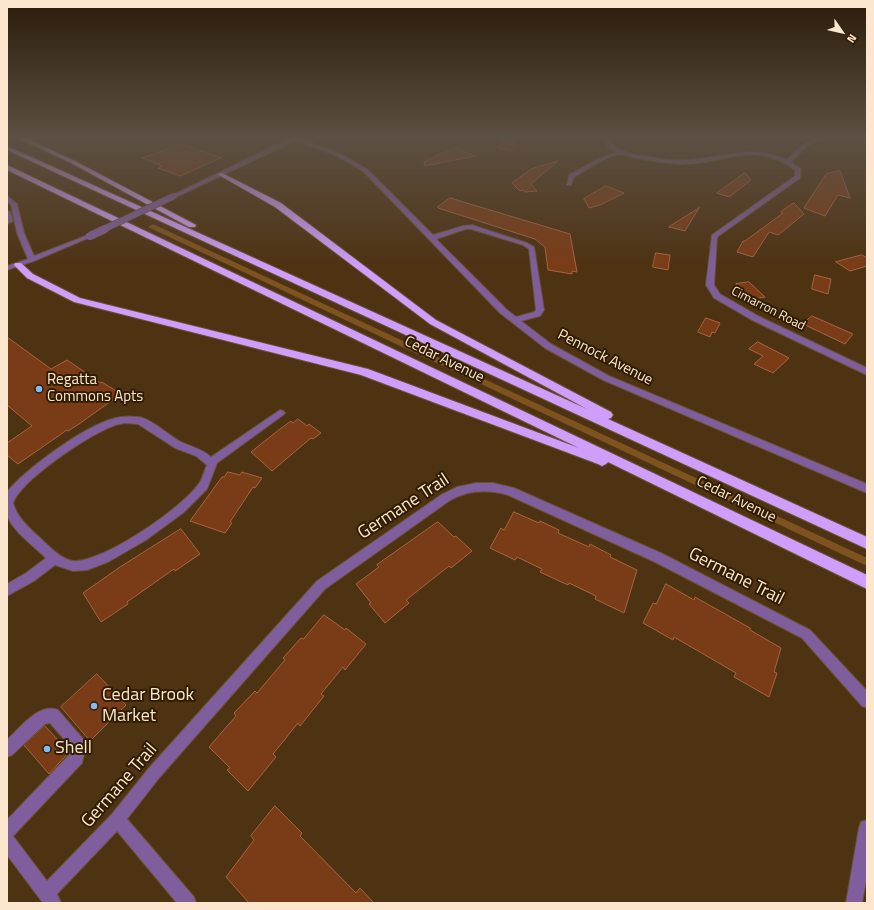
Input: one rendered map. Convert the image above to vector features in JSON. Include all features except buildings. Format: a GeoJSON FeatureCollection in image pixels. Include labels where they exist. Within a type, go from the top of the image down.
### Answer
{"type":"FeatureCollection","features":[{"type":"Feature","properties":{"kind":"highway"},"geometry":{"type":"LineString","coordinates":[[34,180],[38,182]]}},
{"type":"Feature","properties":{"kind":"highway","name":"Cedar Avenue"},"geometry":{"type":"LineString","coordinates":[[35,180],[867,582]]}},
{"type":"Feature","properties":{"kind":"highway","name":"Cedar Avenue"},"geometry":{"type":"LineString","coordinates":[[78,180],[867,543]]}},
{"type":"Feature","properties":{"kind":"highway"},"geometry":{"type":"LineString","coordinates":[[108,180],[190,224],[241,255]]}},
{"type":"Feature","properties":{"kind":"highway"},"geometry":{"type":"LineString","coordinates":[[232,180],[278,205],[433,322],[708,470]]}},
{"type":"Feature","properties":{"kind":"highway"},"geometry":{"type":"LineString","coordinates":[[18,265],[30,276],[77,300],[364,372],[670,486]]}},
{"type":"Feature","properties":{"kind":"street"},"geometry":{"type":"LineString","coordinates":[[7,268],[32,260],[90,236],[206,180]]}},
{"type":"Feature","properties":{"kind":"street","name":"Pennock Avenue"},"geometry":{"type":"LineString","coordinates":[[375,180],[504,311],[548,346],[606,378],[867,489]]}},
{"type":"Feature","properties":{"kind":"street","name":"Cimarron Road"},"geometry":{"type":"LineString","coordinates":[[793,180],[714,236],[710,285],[717,296],[754,318],[867,372]]}},
{"type":"Feature","properties":{"kind":"street"},"geometry":{"type":"LineString","coordinates":[[7,198],[14,204],[16,220],[25,246],[32,260]]}},
{"type":"Feature","properties":{"kind":"street"},"geometry":{"type":"LineString","coordinates":[[7,212],[10,221],[7,222]]}},
{"type":"Feature","properties":{"kind":"street"},"geometry":{"type":"LineString","coordinates":[[432,238],[465,227],[526,244],[532,248],[540,310],[537,314],[515,320]]}},
{"type":"Feature","properties":{"kind":"street"},"geometry":{"type":"LineString","coordinates":[[211,462],[280,413]]}},
{"type":"Feature","properties":{"kind":"street"},"geometry":{"type":"LineString","coordinates":[[140,421],[178,445],[200,453],[211,462],[212,464],[204,485],[184,506],[151,531],[122,550],[90,564],[73,566],[55,560],[55,558],[31,536],[9,511],[8,498],[24,481],[55,456],[91,432],[113,422],[140,421]]}},
{"type":"Feature","properties":{"kind":"street","name":"Germane Trail"},"geometry":{"type":"LineString","coordinates":[[49,898],[117,819],[154,773],[322,585],[445,498],[453,493],[471,487],[490,486],[510,490],[659,558],[806,634],[867,701]]}},
{"type":"Feature","properties":{"kind":"street"},"geometry":{"type":"LineString","coordinates":[[7,590],[30,577],[55,558]]}},
{"type":"Feature","properties":{"kind":"street"},"geometry":{"type":"LineString","coordinates":[[7,750],[41,718],[53,715],[79,745],[77,758],[7,831]]}},
{"type":"Feature","properties":{"kind":"street"},"geometry":{"type":"LineString","coordinates":[[117,819],[188,903]]}},
{"type":"Feature","properties":{"kind":"street"},"geometry":{"type":"LineString","coordinates":[[854,903],[867,828]]}},
{"type":"Feature","properties":{"kind":"street"},"geometry":{"type":"LineString","coordinates":[[7,842],[49,898]]}},
{"type":"Feature","properties":{"kind":"shaded area"},"geometry":{"type":"Polygon","coordinates":[[[153,224],[867,558],[867,566],[148,227],[153,224]]]}},
{"type":"Feature","properties":{"kind":"place","name":"Regatta Commons Apts"},"geometry":{"type":"Point","coordinates":[39,389]}},
{"type":"Feature","properties":{"kind":"place","name":"Cedar Brook Market"},"geometry":{"type":"Point","coordinates":[94,706]}},
{"type":"Feature","properties":{"kind":"place","name":"Shell"},"geometry":{"type":"Point","coordinates":[47,749]}}]}
